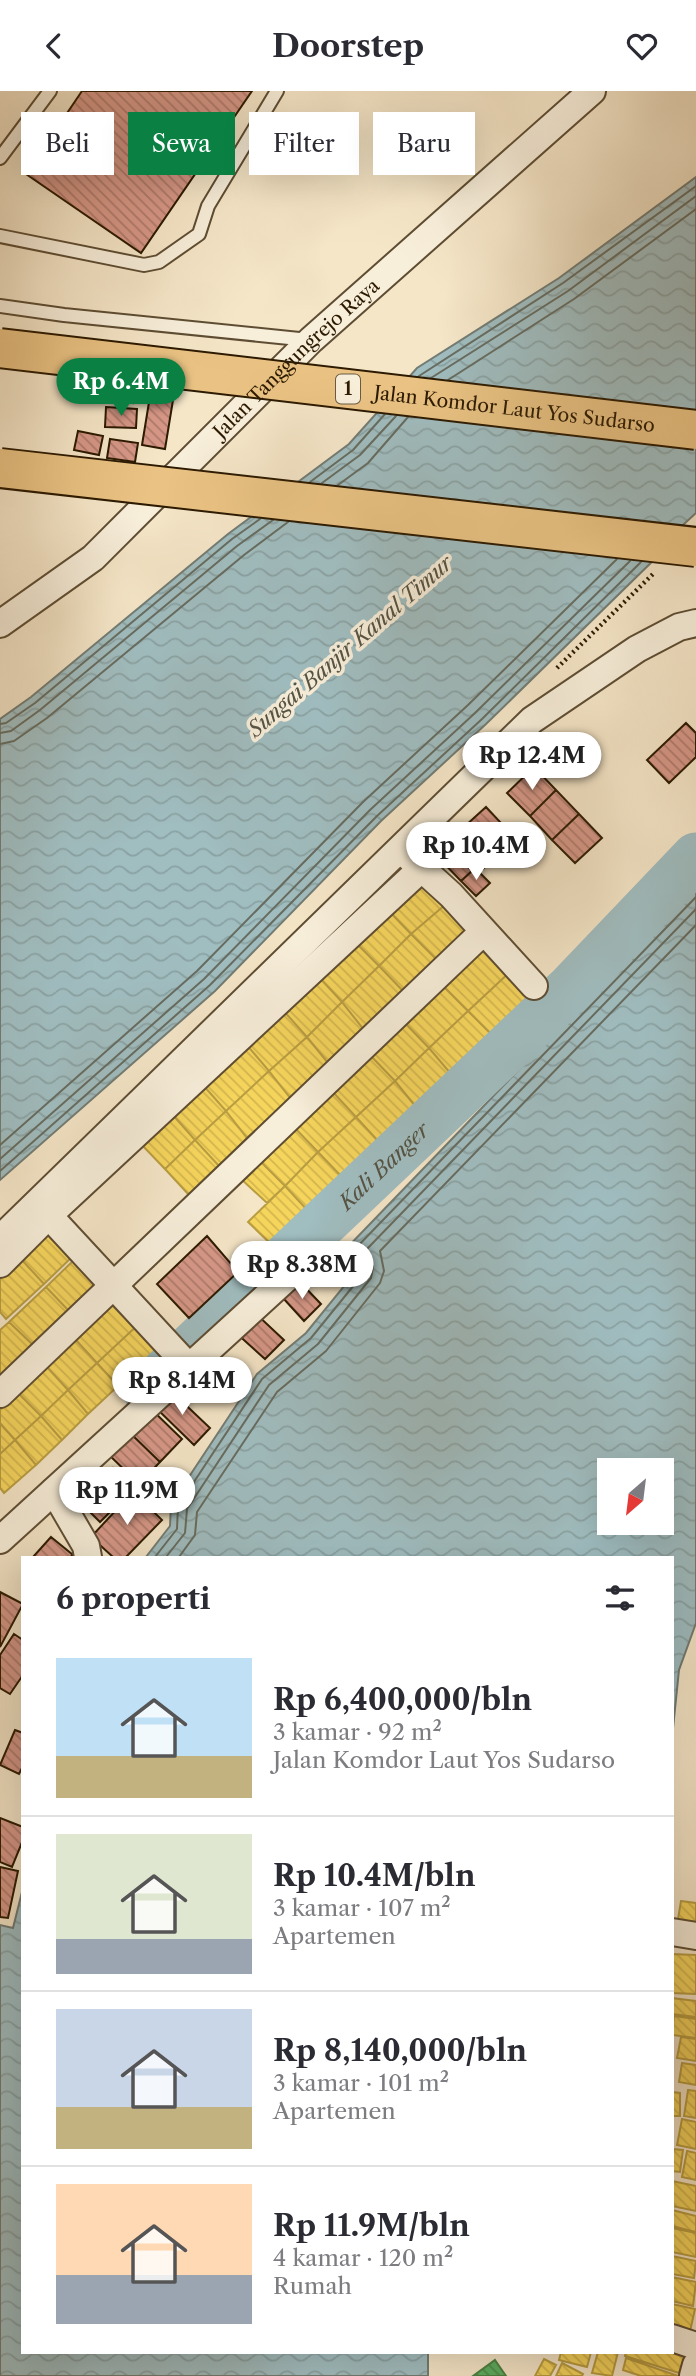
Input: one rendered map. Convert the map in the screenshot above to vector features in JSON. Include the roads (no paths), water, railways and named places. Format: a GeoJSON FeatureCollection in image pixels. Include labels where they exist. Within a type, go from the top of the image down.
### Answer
{"type":"FeatureCollection","features":[{"type":"Feature","properties":{"kind":"highway","name":"Jalan Komdor Laut Yos Sudarso"},"geometry":{"type":"LineString","coordinates":[[0,348],[696,430]]}},
{"type":"Feature","properties":{"kind":"highway"},"geometry":{"type":"LineString","coordinates":[[0,468],[696,547]]}},
{"type":"Feature","properties":{"kind":"street","name":"Jalan Tanggungrejo Raya"},"geometry":{"type":"LineString","coordinates":[[0,624],[93,558],[311,340],[592,91]]}},
{"type":"Feature","properties":{"kind":"street"},"geometry":{"type":"LineString","coordinates":[[0,1264],[43,1209],[399,848],[532,720],[637,649],[679,627],[696,623]]}},
{"type":"Feature","properties":{"kind":"street"},"geometry":{"type":"LineString","coordinates":[[399,848],[451,895],[534,986]]}},
{"type":"Feature","properties":{"kind":"street"},"geometry":{"type":"LineString","coordinates":[[0,1239],[43,1209],[422,868]]}},
{"type":"Feature","properties":{"kind":"street"},"geometry":{"type":"LineString","coordinates":[[0,1394],[483,932]]}},
{"type":"Feature","properties":{"kind":"street"},"geometry":{"type":"LineString","coordinates":[[43,1209],[189,1367]]}},
{"type":"Feature","properties":{"kind":"street"},"geometry":{"type":"LineString","coordinates":[[0,1539],[289,1276]]}},
{"type":"Feature","properties":{"kind":"street"},"geometry":{"type":"LineString","coordinates":[[54,1491],[86,1546],[88,1556]]}},
{"type":"Feature","properties":{"kind":"street"},"geometry":{"type":"LineString","coordinates":[[674,1931],[696,1936]]}},
{"type":"Feature","properties":{"kind":"street"},"geometry":{"type":"LineString","coordinates":[[674,2339],[696,2346]]}},
{"type":"Feature","properties":{"kind":"street"},"geometry":{"type":"LineString","coordinates":[[693,2376],[696,2365]]}},
{"type":"Feature","properties":{"kind":"lane"},"geometry":{"type":"LineString","coordinates":[[0,157],[50,91]]}},
{"type":"Feature","properties":{"kind":"lane"},"geometry":{"type":"LineString","coordinates":[[0,236],[144,265],[159,262],[199,235],[208,206],[277,91]]}},
{"type":"Feature","properties":{"kind":"lane"},"geometry":{"type":"LineString","coordinates":[[0,306],[311,340]]}},
{"type":"Feature","properties":{"kind":"water","name":"Sungai Banjir Kanal Timur"},"geometry":{"type":"Polygon","coordinates":[[[696,177],[696,513],[664,550],[486,724],[381,821],[215,991],[0,1180],[0,719],[31,697],[228,534],[349,444],[417,368],[559,278],[696,177]]]}},
{"type":"Feature","properties":{"kind":"water"},"geometry":{"type":"Polygon","coordinates":[[[696,886],[696,1623],[679,1670],[674,1719],[674,1556],[147,1556],[170,1526],[171,1504],[257,1374],[306,1333],[358,1269],[341,1254],[696,886]]]}},
{"type":"Feature","properties":{"kind":"water"},"geometry":{"type":"Polygon","coordinates":[[[21,1896],[21,2354],[428,2354],[428,2376],[0,2376],[0,1925],[13,1928],[21,1896]]]}},
{"type":"Feature","properties":{"kind":"waterway","name":"Kali Banger"},"geometry":{"type":"LineString","coordinates":[[147,1390],[572,987],[696,857]]}}]}
